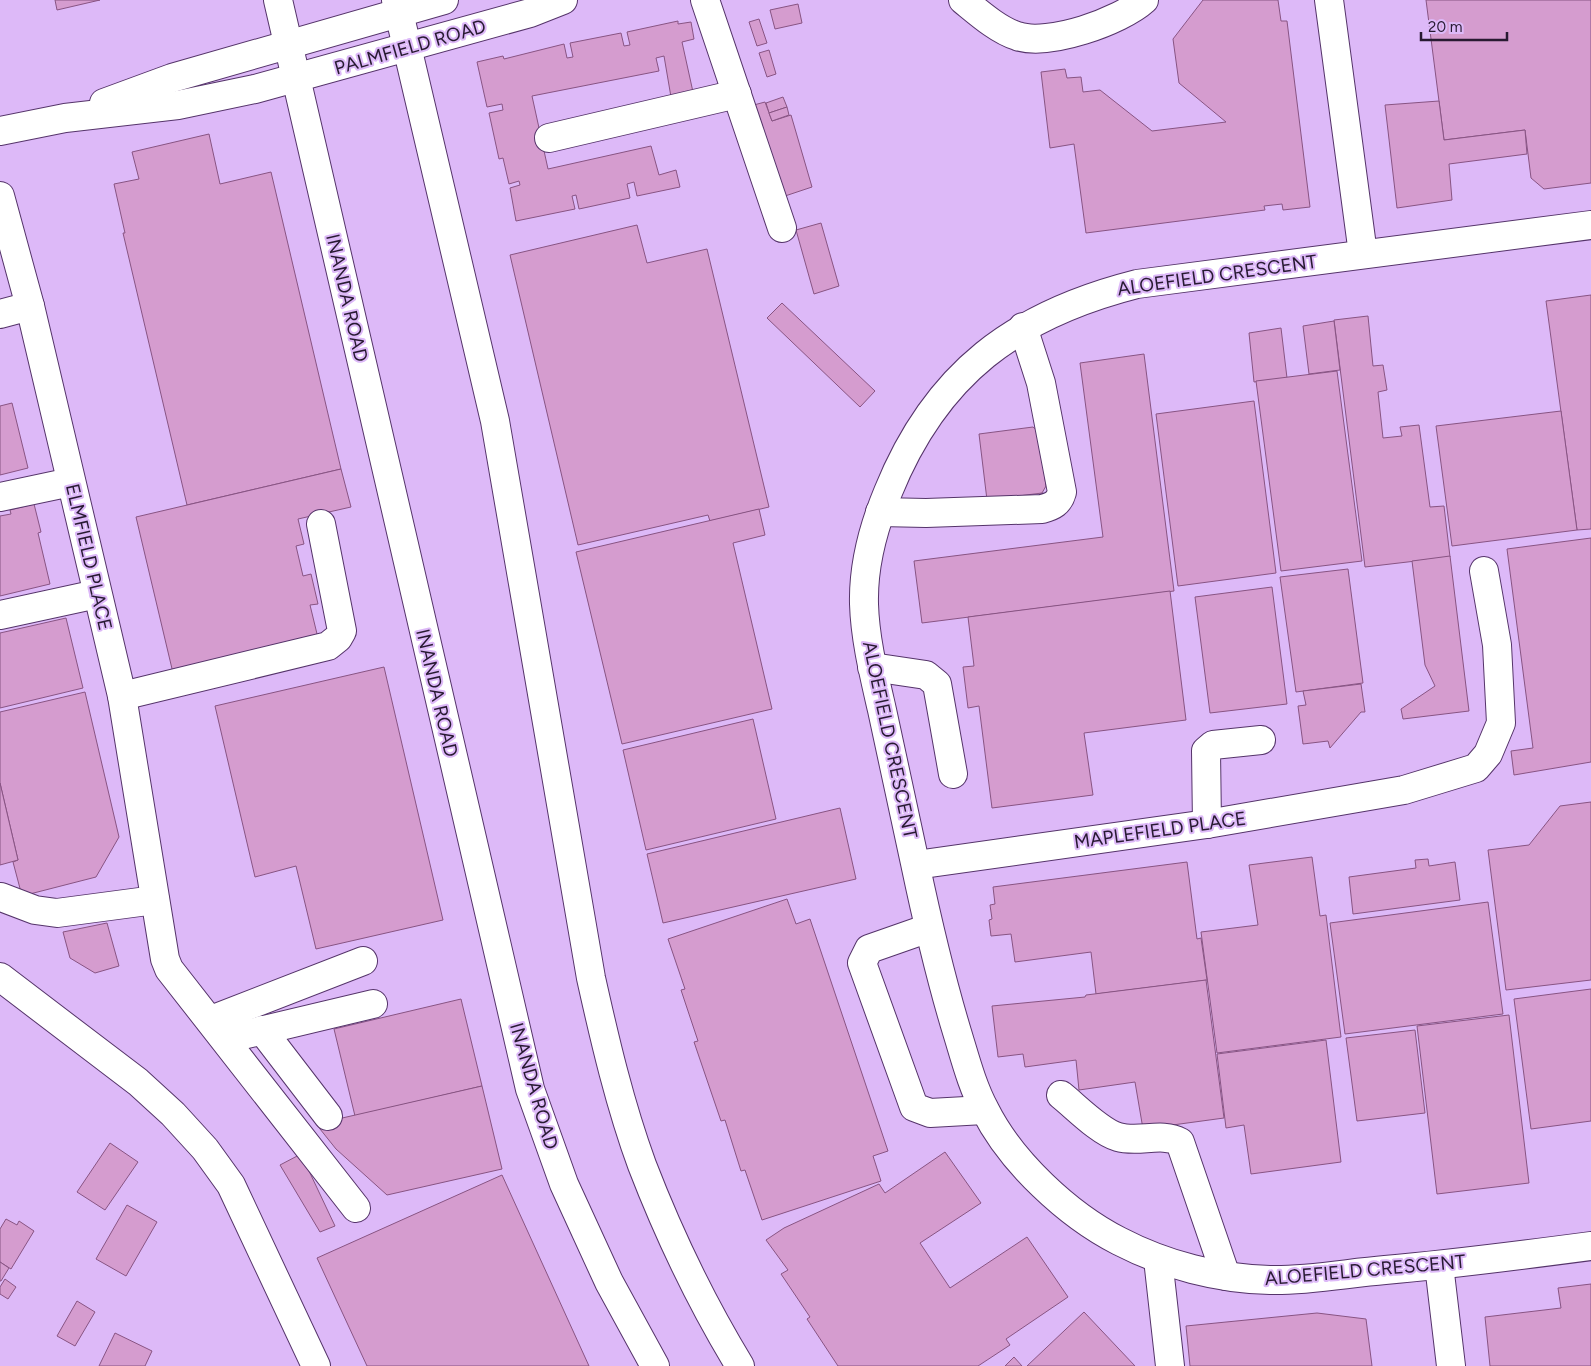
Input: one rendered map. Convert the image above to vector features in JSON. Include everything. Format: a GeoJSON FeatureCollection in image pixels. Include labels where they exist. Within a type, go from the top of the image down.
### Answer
{"type":"FeatureCollection","features":[{"type":"Feature","properties":{"kind":"street","name":"INANDA ROAD"},"geometry":{"type":"LineString","coordinates":[[278,0],[530,1089],[564,1184],[609,1282],[654,1366]]}},
{"type":"Feature","properties":{"kind":"street","name":"PALMFIELD ROAD"},"geometry":{"type":"LineString","coordinates":[[65,118],[172,78],[289,44],[398,6],[444,0]]}},
{"type":"Feature","properties":{"kind":"street","name":"PALMFIELD ROAD"},"geometry":{"type":"LineString","coordinates":[[65,118],[178,105],[255,89],[409,48],[530,13],[563,0]]}},
{"type":"Feature","properties":{"kind":"street"},"geometry":{"type":"LineString","coordinates":[[705,0],[782,228]]}},
{"type":"Feature","properties":{"kind":"street"},"geometry":{"type":"LineString","coordinates":[[963,0],[993,23],[1016,36],[1032,40],[1050,39],[1105,22],[1137,7],[1144,0]]}},
{"type":"Feature","properties":{"kind":"street"},"geometry":{"type":"LineString","coordinates":[[1330,0],[1363,254]]}},
{"type":"Feature","properties":{"kind":"street"},"geometry":{"type":"LineString","coordinates":[[398,6],[495,421],[585,940],[609,1057],[642,1164],[688,1273],[740,1366]]}},
{"type":"Feature","properties":{"kind":"street"},"geometry":{"type":"LineString","coordinates":[[549,138],[737,94]]}},
{"type":"Feature","properties":{"kind":"street"},"geometry":{"type":"LineString","coordinates":[[0,131],[65,118]]}},
{"type":"Feature","properties":{"kind":"street","name":"ELMFIELD PLACE"},"geometry":{"type":"LineString","coordinates":[[0,196],[30,306],[122,696],[165,959],[169,969],[356,1208]]}},
{"type":"Feature","properties":{"kind":"street","name":"ALOEFIELD CRESCENT"},"geometry":{"type":"LineString","coordinates":[[1591,225],[1137,284],[1098,294],[1063,307],[1023,327],[986,352],[952,385],[923,422],[901,460],[880,512],[865,568],[864,606],[872,667],[929,928],[962,1049],[984,1110],[1006,1143],[1031,1172],[1074,1212],[1118,1241],[1158,1259],[1226,1276],[1272,1280],[1439,1265],[1591,1246]]}},
{"type":"Feature","properties":{"kind":"street"},"geometry":{"type":"LineString","coordinates":[[0,314],[30,306]]}},
{"type":"Feature","properties":{"kind":"street"},"geometry":{"type":"LineString","coordinates":[[880,512],[926,513],[1042,509],[1053,506],[1060,500],[1062,492],[1041,383],[1023,327]]}},
{"type":"Feature","properties":{"kind":"street"},"geometry":{"type":"LineString","coordinates":[[0,498],[71,482]]}},
{"type":"Feature","properties":{"kind":"street"},"geometry":{"type":"LineString","coordinates":[[122,696],[328,646],[334,641],[342,631],[321,524]]}},
{"type":"Feature","properties":{"kind":"street","name":"MAPLEFIELD PLACE"},"geometry":{"type":"LineString","coordinates":[[916,865],[1207,824],[1404,790],[1476,768],[1488,754],[1501,723],[1497,645],[1484,571]]}},
{"type":"Feature","properties":{"kind":"street"},"geometry":{"type":"LineString","coordinates":[[0,615],[97,594]]}},
{"type":"Feature","properties":{"kind":"street"},"geometry":{"type":"LineString","coordinates":[[872,667],[926,675],[937,684],[953,774]]}},
{"type":"Feature","properties":{"kind":"street"},"geometry":{"type":"LineString","coordinates":[[1207,824],[1206,751],[1213,745],[1261,740]]}},
{"type":"Feature","properties":{"kind":"street"},"geometry":{"type":"LineString","coordinates":[[1,896],[35,910],[57,913],[157,911]]}},
{"type":"Feature","properties":{"kind":"street"},"geometry":{"type":"LineString","coordinates":[[929,928],[869,949],[862,963],[914,1107],[930,1113],[984,1110]]}},
{"type":"Feature","properties":{"kind":"street"},"geometry":{"type":"LineString","coordinates":[[218,1030],[364,961]]}},
{"type":"Feature","properties":{"kind":"street"},"geometry":{"type":"LineString","coordinates":[[0,977],[138,1082],[173,1114],[205,1149],[231,1185],[316,1366]]}},
{"type":"Feature","properties":{"kind":"street"},"geometry":{"type":"LineString","coordinates":[[218,1030],[262,1030],[373,1004]]}},
{"type":"Feature","properties":{"kind":"street"},"geometry":{"type":"LineString","coordinates":[[262,1030],[328,1116]]}},
{"type":"Feature","properties":{"kind":"street"},"geometry":{"type":"LineString","coordinates":[[1061,1095],[1111,1135],[1126,1138],[1171,1138],[1180,1142],[1226,1276]]}},
{"type":"Feature","properties":{"kind":"street"},"geometry":{"type":"LineString","coordinates":[[1158,1259],[1170,1366]]}},
{"type":"Feature","properties":{"kind":"street"},"geometry":{"type":"LineString","coordinates":[[1439,1265],[1451,1366]]}},
{"type":"Feature","properties":{"kind":"building"},"geometry":{"type":"Polygon","coordinates":[[[55,0],[100,0],[57,10],[55,0]]]}},
{"type":"Feature","properties":{"kind":"building"},"geometry":{"type":"Polygon","coordinates":[[[1203,0],[1278,0],[1281,21],[1287,21],[1310,207],[1283,210],[1282,204],[1264,206],[1265,210],[1086,233],[1074,144],[1050,148],[1041,72],[1065,69],[1067,78],[1081,77],[1083,92],[1100,90],[1152,131],[1226,122],[1179,83],[1173,39],[1203,0]]]}},
{"type":"Feature","properties":{"kind":"building"},"geometry":{"type":"Polygon","coordinates":[[[1426,0],[1591,0],[1591,183],[1544,189],[1531,178],[1525,130],[1444,140],[1426,0]]]}},
{"type":"Feature","properties":{"kind":"building"},"geometry":{"type":"Polygon","coordinates":[[[798,4],[802,23],[775,29],[770,10],[798,4]]]}},
{"type":"Feature","properties":{"kind":"building"},"geometry":{"type":"Polygon","coordinates":[[[759,19],[767,43],[757,46],[749,22],[759,19]]]}},
{"type":"Feature","properties":{"kind":"building"},"geometry":{"type":"Polygon","coordinates":[[[678,21],[678,24],[691,22],[694,39],[682,42],[693,92],[671,97],[664,56],[656,58],[659,71],[532,96],[548,169],[651,146],[659,175],[676,170],[680,187],[637,196],[634,182],[627,184],[630,198],[579,209],[576,195],[572,196],[575,209],[516,221],[510,188],[520,185],[519,181],[509,184],[503,158],[499,159],[489,113],[503,110],[502,104],[487,107],[477,62],[503,56],[504,59],[564,44],[567,58],[573,57],[570,43],[621,33],[624,46],[630,45],[627,32],[678,21]]]}},
{"type":"Feature","properties":{"kind":"building"},"geometry":{"type":"Polygon","coordinates":[[[769,50],[776,74],[767,77],[759,53],[769,50]]]}},
{"type":"Feature","properties":{"kind":"building"},"geometry":{"type":"Polygon","coordinates":[[[783,97],[787,107],[769,113],[766,103],[783,97]]]}},
{"type":"Feature","properties":{"kind":"building"},"geometry":{"type":"Polygon","coordinates":[[[1439,101],[1444,140],[1525,130],[1527,154],[1449,164],[1452,200],[1397,208],[1385,105],[1439,101]]]}},
{"type":"Feature","properties":{"kind":"building"},"geometry":{"type":"Polygon","coordinates":[[[765,102],[772,121],[791,115],[812,187],[779,198],[750,106],[765,102]]]}},
{"type":"Feature","properties":{"kind":"building"},"geometry":{"type":"Polygon","coordinates":[[[787,107],[789,115],[772,121],[769,113],[787,107]]]}},
{"type":"Feature","properties":{"kind":"building"},"geometry":{"type":"Polygon","coordinates":[[[209,134],[220,184],[271,172],[341,469],[187,505],[123,233],[125,233],[114,184],[139,179],[132,152],[209,134]]]}},
{"type":"Feature","properties":{"kind":"building"},"geometry":{"type":"Polygon","coordinates":[[[821,223],[839,286],[814,294],[796,230],[821,223]]]}},
{"type":"Feature","properties":{"kind":"building"},"geometry":{"type":"Polygon","coordinates":[[[637,225],[647,263],[707,249],[769,507],[710,521],[708,515],[578,545],[510,255],[637,225]]]}},
{"type":"Feature","properties":{"kind":"building"},"geometry":{"type":"Polygon","coordinates":[[[1591,295],[1591,529],[1577,530],[1546,301],[1591,295]]]}},
{"type":"Feature","properties":{"kind":"building"},"geometry":{"type":"Polygon","coordinates":[[[782,303],[875,391],[860,407],[767,318],[782,303]]]}},
{"type":"Feature","properties":{"kind":"building"},"geometry":{"type":"Polygon","coordinates":[[[1368,316],[1373,366],[1383,365],[1387,390],[1378,392],[1383,438],[1402,436],[1400,427],[1419,425],[1430,507],[1444,506],[1450,557],[1365,567],[1334,320],[1368,316]]]}},
{"type":"Feature","properties":{"kind":"building"},"geometry":{"type":"Polygon","coordinates":[[[1334,321],[1340,370],[1309,374],[1303,326],[1334,321]]]}},
{"type":"Feature","properties":{"kind":"building"},"geometry":{"type":"Polygon","coordinates":[[[1281,328],[1287,378],[1254,382],[1249,333],[1281,328]]]}},
{"type":"Feature","properties":{"kind":"building"},"geometry":{"type":"Polygon","coordinates":[[[1144,354],[1174,591],[922,623],[914,561],[1103,537],[1080,363],[1144,354]]]}},
{"type":"Feature","properties":{"kind":"building"},"geometry":{"type":"Polygon","coordinates":[[[1337,371],[1362,561],[1281,571],[1256,381],[1337,371]]]}},
{"type":"Feature","properties":{"kind":"building"},"geometry":{"type":"Polygon","coordinates":[[[1254,401],[1276,573],[1178,586],[1156,414],[1254,401]]]}},
{"type":"Feature","properties":{"kind":"building"},"geometry":{"type":"Polygon","coordinates":[[[12,403],[28,468],[0,475],[0,406],[12,403]]]}},
{"type":"Feature","properties":{"kind":"building"},"geometry":{"type":"Polygon","coordinates":[[[1561,411],[1577,530],[1452,546],[1436,426],[1561,411]]]}},
{"type":"Feature","properties":{"kind":"building"},"geometry":{"type":"Polygon","coordinates":[[[1033,427],[1039,432],[1046,486],[1042,493],[987,500],[979,434],[1033,427]]]}},
{"type":"Feature","properties":{"kind":"building"},"geometry":{"type":"Polygon","coordinates":[[[341,469],[351,507],[298,519],[304,544],[296,546],[303,576],[311,574],[318,604],[310,605],[318,638],[173,673],[136,517],[341,469]]]}},
{"type":"Feature","properties":{"kind":"building"},"geometry":{"type":"Polygon","coordinates":[[[34,504],[41,532],[38,533],[50,584],[0,596],[0,516],[11,514],[10,510],[34,504]]]}},
{"type":"Feature","properties":{"kind":"building"},"geometry":{"type":"Polygon","coordinates":[[[759,509],[765,535],[733,543],[772,709],[622,744],[576,552],[759,509]]]}},
{"type":"Feature","properties":{"kind":"building"},"geometry":{"type":"Polygon","coordinates":[[[1591,538],[1591,762],[1514,775],[1511,751],[1533,748],[1507,549],[1591,538]]]}},
{"type":"Feature","properties":{"kind":"building"},"geometry":{"type":"Polygon","coordinates":[[[1450,556],[1469,711],[1403,719],[1401,709],[1435,686],[1425,665],[1412,561],[1450,556]]]}},
{"type":"Feature","properties":{"kind":"building"},"geometry":{"type":"Polygon","coordinates":[[[1348,569],[1363,683],[1296,692],[1280,577],[1348,569]]]}},
{"type":"Feature","properties":{"kind":"building"},"geometry":{"type":"Polygon","coordinates":[[[1272,587],[1287,704],[1210,713],[1195,597],[1272,587]]]}},
{"type":"Feature","properties":{"kind":"building"},"geometry":{"type":"Polygon","coordinates":[[[1170,591],[1186,720],[1084,733],[1093,795],[992,808],[979,706],[968,708],[963,667],[974,666],[968,617],[1170,591]]]}},
{"type":"Feature","properties":{"kind":"building"},"geometry":{"type":"Polygon","coordinates":[[[66,618],[83,688],[0,708],[0,633],[66,618]]]}},
{"type":"Feature","properties":{"kind":"building"},"geometry":{"type":"Polygon","coordinates":[[[384,667],[443,920],[316,949],[296,866],[255,877],[215,706],[384,667]]]}},
{"type":"Feature","properties":{"kind":"building"},"geometry":{"type":"Polygon","coordinates":[[[1361,684],[1365,712],[1361,712],[1330,748],[1328,741],[1303,744],[1298,706],[1306,705],[1303,691],[1361,684]]]}},
{"type":"Feature","properties":{"kind":"building"},"geometry":{"type":"Polygon","coordinates":[[[85,692],[119,837],[96,877],[22,896],[13,862],[18,860],[0,783],[0,712],[85,692]]]}},
{"type":"Feature","properties":{"kind":"building"},"geometry":{"type":"Polygon","coordinates":[[[753,719],[776,819],[646,850],[623,750],[753,719]]]}},
{"type":"Feature","properties":{"kind":"building"},"geometry":{"type":"Polygon","coordinates":[[[0,783],[18,860],[0,865],[0,783]]]}},
{"type":"Feature","properties":{"kind":"building"},"geometry":{"type":"Polygon","coordinates":[[[1591,802],[1591,980],[1506,990],[1488,850],[1529,845],[1560,806],[1591,802]]]}},
{"type":"Feature","properties":{"kind":"building"},"geometry":{"type":"Polygon","coordinates":[[[840,808],[856,879],[663,923],[647,854],[840,808]]]}},
{"type":"Feature","properties":{"kind":"building"},"geometry":{"type":"Polygon","coordinates":[[[1312,857],[1320,916],[1326,915],[1341,1037],[1217,1053],[1201,932],[1258,925],[1249,865],[1312,857]]]}},
{"type":"Feature","properties":{"kind":"building"},"geometry":{"type":"Polygon","coordinates":[[[1428,859],[1429,866],[1455,862],[1460,900],[1353,914],[1349,877],[1416,868],[1415,860],[1428,859]]]}},
{"type":"Feature","properties":{"kind":"building"},"geometry":{"type":"Polygon","coordinates":[[[1187,862],[1197,939],[1201,938],[1207,980],[1096,994],[1091,952],[1015,962],[1011,934],[991,936],[989,920],[992,919],[990,905],[995,904],[993,887],[1187,862]]]}},
{"type":"Feature","properties":{"kind":"building"},"geometry":{"type":"Polygon","coordinates":[[[787,899],[796,924],[810,919],[888,1151],[873,1156],[881,1181],[762,1220],[745,1170],[741,1171],[725,1120],[721,1121],[694,1042],[698,1041],[681,990],[685,989],[668,939],[787,899]]]}},
{"type":"Feature","properties":{"kind":"building"},"geometry":{"type":"Polygon","coordinates":[[[1488,902],[1503,1014],[1345,1034],[1330,923],[1488,902]]]}},
{"type":"Feature","properties":{"kind":"building"},"geometry":{"type":"Polygon","coordinates":[[[107,923],[119,966],[95,973],[70,958],[63,932],[107,923]]]}},
{"type":"Feature","properties":{"kind":"building"},"geometry":{"type":"Polygon","coordinates":[[[1206,980],[1224,1118],[1143,1129],[1135,1082],[1079,1090],[1076,1060],[1025,1067],[1023,1054],[998,1057],[992,1006],[1085,997],[1086,995],[1206,980]]]}},
{"type":"Feature","properties":{"kind":"building"},"geometry":{"type":"Polygon","coordinates":[[[1591,989],[1591,1121],[1531,1129],[1514,999],[1591,989]]]}},
{"type":"Feature","properties":{"kind":"building"},"geometry":{"type":"Polygon","coordinates":[[[461,999],[482,1086],[355,1116],[334,1029],[461,999]]]}},
{"type":"Feature","properties":{"kind":"building"},"geometry":{"type":"Polygon","coordinates":[[[1509,1015],[1529,1183],[1437,1194],[1417,1026],[1509,1015]]]}},
{"type":"Feature","properties":{"kind":"building"},"geometry":{"type":"Polygon","coordinates":[[[1415,1030],[1425,1113],[1357,1121],[1346,1038],[1415,1030]]]}},
{"type":"Feature","properties":{"kind":"building"},"geometry":{"type":"Polygon","coordinates":[[[1326,1040],[1341,1162],[1251,1174],[1244,1125],[1226,1128],[1217,1054],[1326,1040]]]}},
{"type":"Feature","properties":{"kind":"building"},"geometry":{"type":"Polygon","coordinates":[[[482,1086],[502,1169],[387,1195],[336,1149],[316,1124],[482,1086]]]}},
{"type":"Feature","properties":{"kind":"building"},"geometry":{"type":"Polygon","coordinates":[[[110,1143],[138,1162],[105,1210],[77,1192],[110,1143]]]}},
{"type":"Feature","properties":{"kind":"building"},"geometry":{"type":"Polygon","coordinates":[[[945,1152],[981,1203],[920,1243],[950,1288],[1027,1237],[1068,1297],[1006,1339],[1010,1345],[978,1366],[838,1366],[807,1319],[810,1317],[781,1274],[788,1270],[766,1240],[784,1228],[879,1184],[885,1193],[945,1152]]]}},
{"type":"Feature","properties":{"kind":"building"},"geometry":{"type":"Polygon","coordinates":[[[301,1154],[335,1226],[320,1232],[280,1165],[301,1154]]]}},
{"type":"Feature","properties":{"kind":"building"},"geometry":{"type":"Polygon","coordinates":[[[502,1175],[589,1366],[367,1366],[317,1258],[502,1175]]]}},
{"type":"Feature","properties":{"kind":"building"},"geometry":{"type":"Polygon","coordinates":[[[127,1205],[157,1222],[126,1276],[96,1259],[127,1205]]]}},
{"type":"Feature","properties":{"kind":"building"},"geometry":{"type":"Polygon","coordinates":[[[6,1219],[17,1225],[19,1221],[34,1231],[11,1269],[0,1262],[0,1229],[6,1219]]]}},
{"type":"Feature","properties":{"kind":"building"},"geometry":{"type":"Polygon","coordinates":[[[0,1262],[9,1268],[1,1281],[0,1281],[0,1262]]]}},
{"type":"Feature","properties":{"kind":"building"},"geometry":{"type":"Polygon","coordinates":[[[5,1279],[16,1287],[8,1299],[0,1294],[0,1287],[5,1279]]]}},
{"type":"Feature","properties":{"kind":"building"},"geometry":{"type":"Polygon","coordinates":[[[1591,1284],[1591,1366],[1490,1366],[1485,1317],[1561,1308],[1558,1288],[1591,1284]]]}},
{"type":"Feature","properties":{"kind":"building"},"geometry":{"type":"Polygon","coordinates":[[[77,1301],[95,1312],[75,1346],[57,1336],[77,1301]]]}},
{"type":"Feature","properties":{"kind":"building"},"geometry":{"type":"Polygon","coordinates":[[[1084,1312],[1135,1366],[1027,1366],[1084,1312]]]}},
{"type":"Feature","properties":{"kind":"building"},"geometry":{"type":"Polygon","coordinates":[[[1317,1313],[1366,1319],[1372,1366],[1190,1366],[1186,1326],[1317,1313]]]}},
{"type":"Feature","properties":{"kind":"building"},"geometry":{"type":"Polygon","coordinates":[[[115,1333],[152,1351],[145,1366],[99,1366],[115,1333]]]}},
{"type":"Feature","properties":{"kind":"building"},"geometry":{"type":"Polygon","coordinates":[[[1014,1357],[1022,1366],[1005,1366],[1014,1357]]]}}]}
